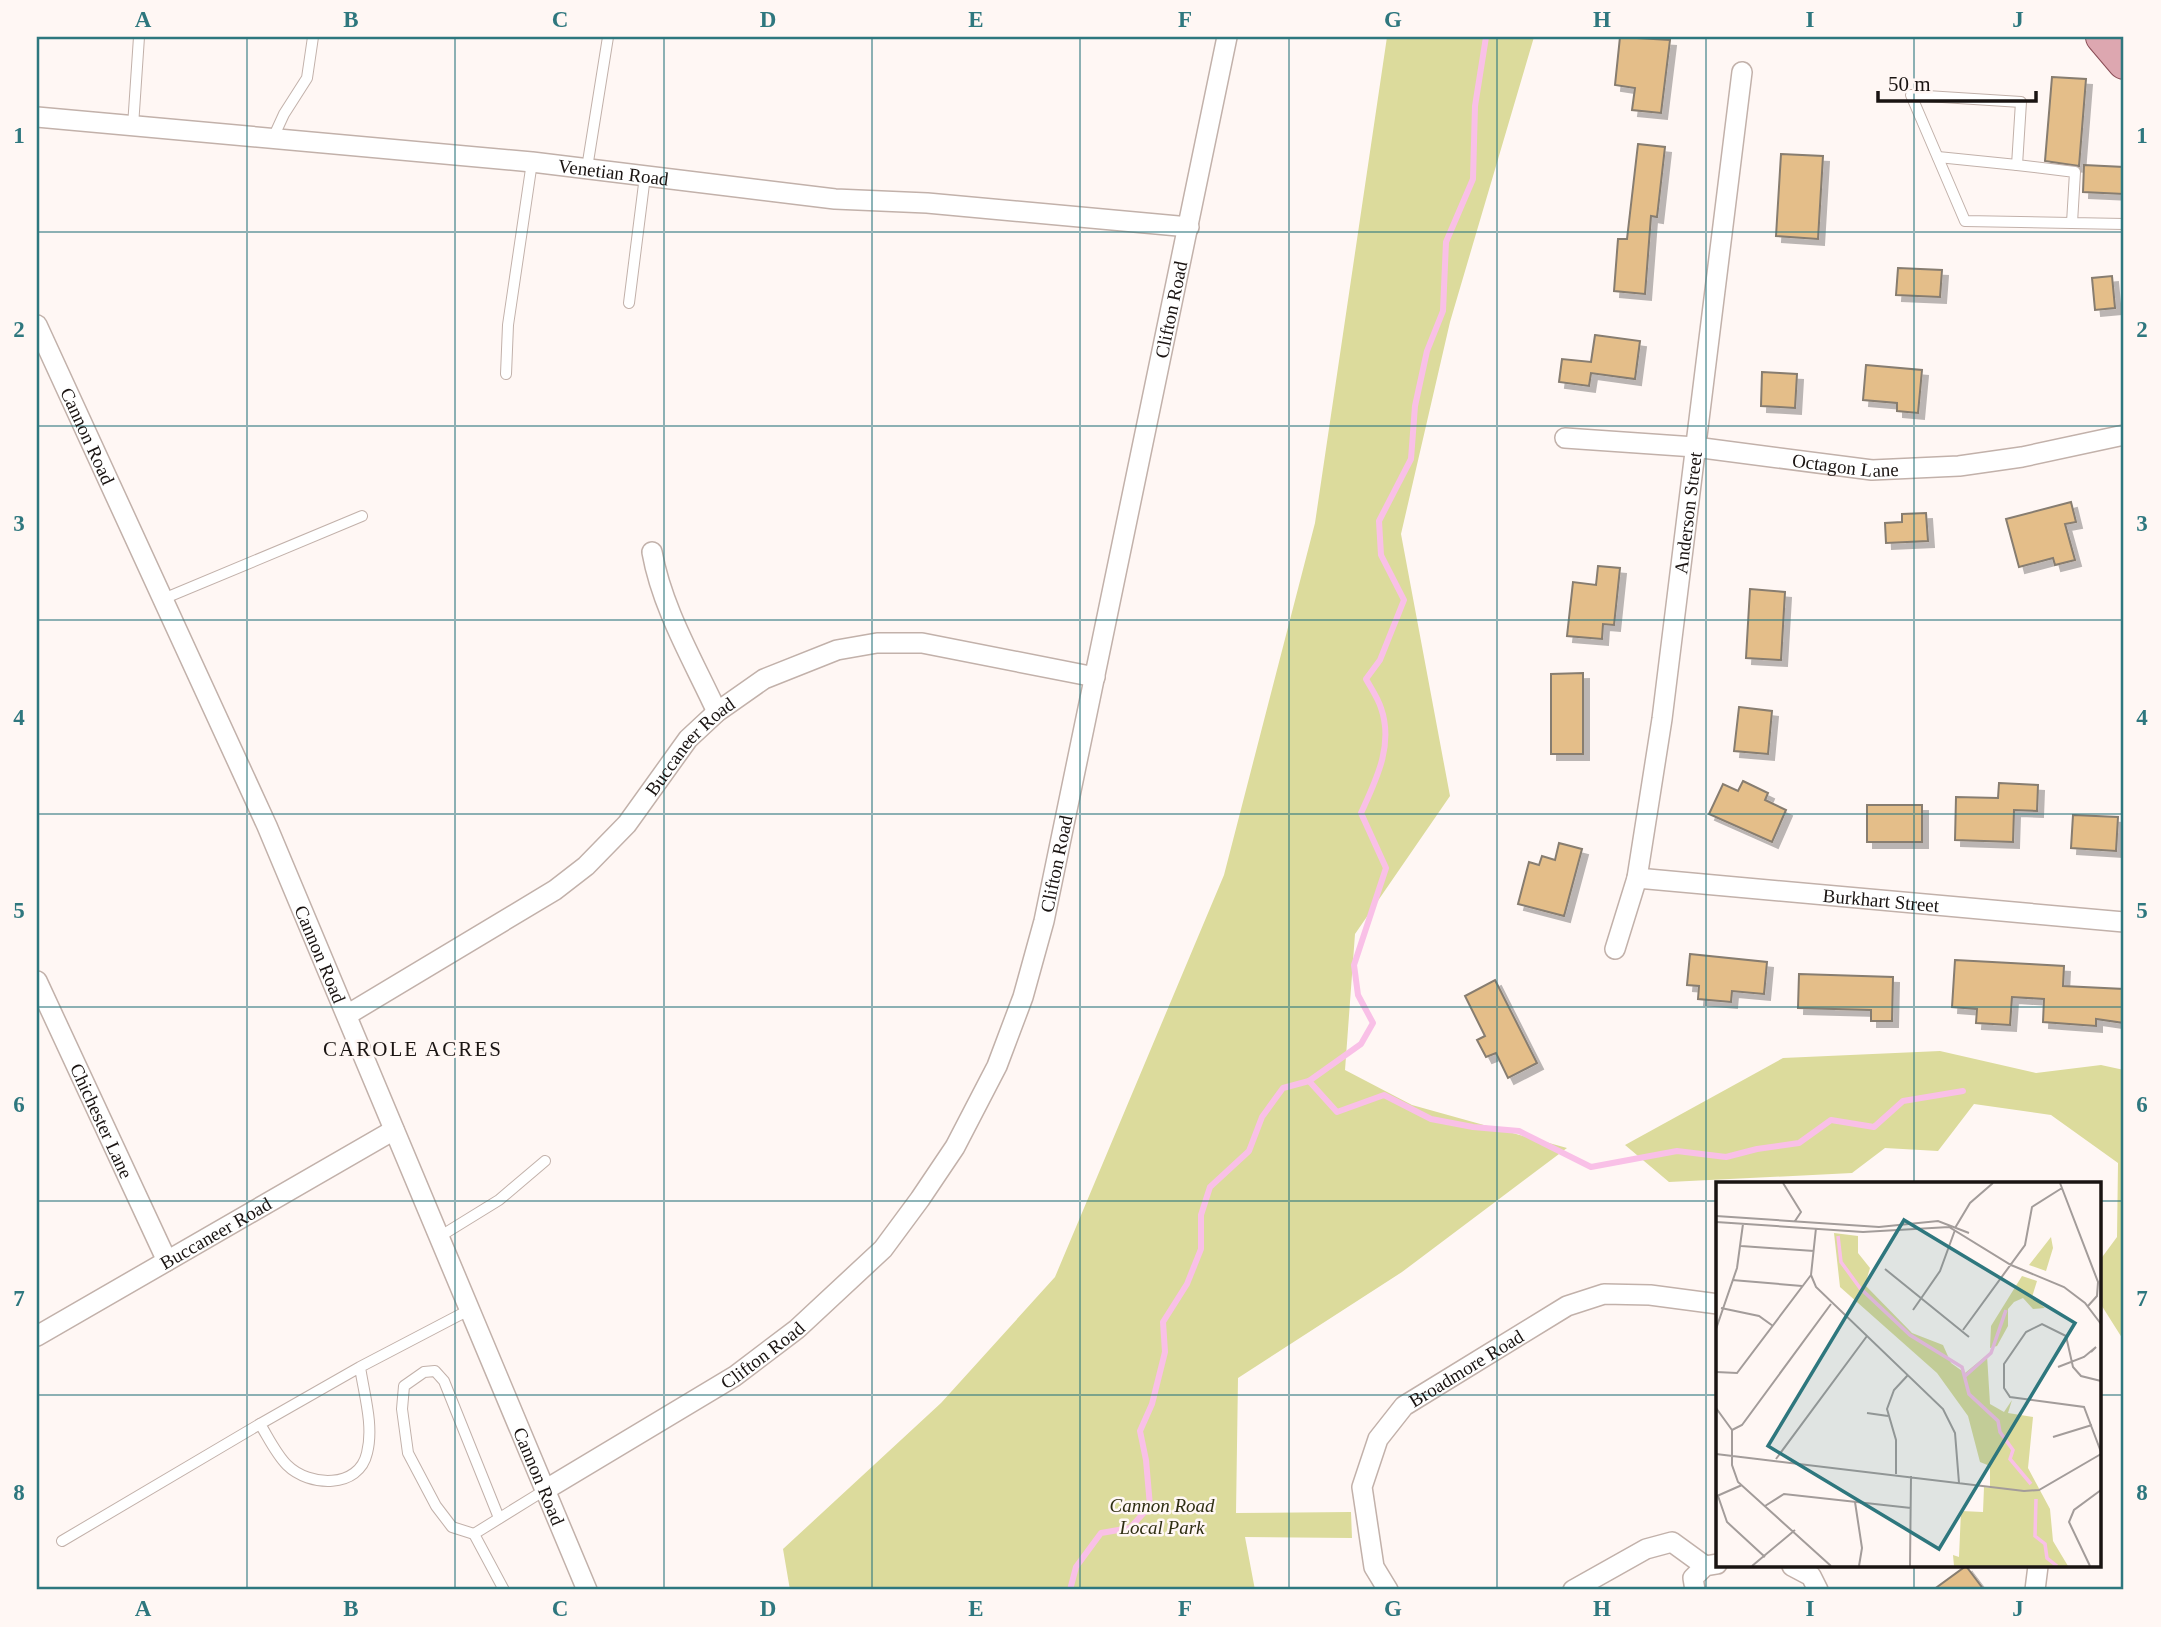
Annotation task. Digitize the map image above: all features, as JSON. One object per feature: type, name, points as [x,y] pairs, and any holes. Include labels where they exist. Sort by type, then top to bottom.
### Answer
[{"type":"main road","points":[[2102,37],[2124,63]]},
{"type":"street","name":"Clifton Road","points":[[545,1490],[735,1376],[797,1329],[883,1249],[955,1147],[997,1066],[1023,997],[1044,921],[1227,37]]},
{"type":"street","name":"Anderson Street","points":[[1615,949],[1637,878],[1662,719],[1742,72]]},
{"type":"street","name":"Venetian Road","points":[[37,117],[532,162],[835,200],[927,203],[1189,227]]},
{"type":"street","name":"Cannon Road","points":[[37,325],[266,823],[587,1590]]},
{"type":"street","name":"Octagon Lane","points":[[1565,438],[1695,447],[1872,470],[1959,466],[2022,457],[2124,435]]},
{"type":"street","points":[[652,552],[660,587],[717,712]]},
{"type":"street","name":"Buccaneer Road","points":[[346,1015],[555,890],[586,866],[628,824],[688,739],[717,712],[764,679],[837,650],[877,643],[922,643],[1095,677]]},
{"type":"street","name":"Burkhart Street","points":[[1637,878],[2124,922]]},
{"type":"street","name":"Chichester Lane","points":[[37,981],[167,1261]]},
{"type":"street","name":"Buccaneer Road","points":[[37,1336],[394,1130]]},
{"type":"street","name":"Broadmore Road","points":[[1388,1590],[1374,1567],[1362,1487],[1378,1439],[1404,1406],[1567,1306],[1604,1294],[1650,1295],[1716,1304]]},
{"type":"street","points":[[1573,1590],[1646,1549],[1672,1542],[1712,1565],[1693,1578],[1695,1590]]},
{"type":"street","points":[[1796,1568],[1811,1576],[1818,1590]]},
{"type":"street","points":[[2035,1590],[2038,1568]]},
{"type":"lane","points":[[133,125],[139,37]]},
{"type":"lane","points":[[273,138],[284,114],[307,78],[313,37]]},
{"type":"lane","points":[[587,168],[608,37]]},
{"type":"lane","points":[[2017,165],[2021,102],[1911,95],[1965,222],[2124,224]]},
{"type":"lane","points":[[1938,157],[2075,172],[2072,223]]},
{"type":"lane","points":[[506,374],[508,325],[532,162]]},
{"type":"lane","points":[[629,303],[645,176]]},
{"type":"lane","points":[[163,599],[362,516]]},
{"type":"lane","points":[[439,1237],[499,1200],[545,1161]]},
{"type":"lane","points":[[62,1541],[360,1367],[469,1310]]},
{"type":"lane","points":[[260,1424],[287,1465],[304,1477],[325,1481],[353,1477],[362,1467],[368,1453],[369,1426],[360,1367]]},
{"type":"lane","points":[[499,1518],[443,1381],[435,1371],[424,1372],[404,1386],[402,1409],[408,1453],[436,1506],[452,1527],[474,1534],[504,1590]]},
{"type":"lane","points":[[474,1534],[545,1490]]},
{"type":"green space","name":"Cannon Road Local Park","points":[[1387,37],[1534,37],[1450,322],[1401,534],[1450,796],[1355,934],[1345,1070],[1412,1105],[1567,1148],[1402,1272],[1238,1378],[1236,1513],[1351,1512],[1352,1538],[1245,1537],[1255,1590],[790,1590],[783,1549],[941,1403],[1055,1277],[1224,875],[1315,523]]},
{"type":"green space","points":[[1940,1051],[2036,1073],[2101,1065],[2124,1070],[2124,1341],[2102,1306],[2102,1257],[2117,1237],[2118,1163],[2051,1115],[1974,1104],[1938,1151],[1885,1148],[1852,1173],[1669,1182],[1625,1145],[1783,1058]]},
{"type":"building","points":[[1620,37],[1670,40],[1661,113],[1632,110],[1635,88],[1615,85]]},
{"type":"building","points":[[2052,77],[2086,79],[2079,166],[2045,161]]},
{"type":"building","points":[[1638,144],[1665,147],[1657,217],[1651,216],[1645,294],[1614,291],[1618,239],[1627,239]]},
{"type":"building","points":[[1781,154],[1823,156],[1818,239],[1776,236]]},
{"type":"building","points":[[2084,165],[2124,167],[2124,194],[2083,192]]},
{"type":"building","points":[[1898,268],[1942,270],[1940,297],[1896,295]]},
{"type":"building","points":[[2112,276],[2115,308],[2095,310],[2092,278]]},
{"type":"building","points":[[1595,335],[1640,341],[1635,379],[1591,373],[1589,386],[1559,382],[1562,359],[1591,362]]},
{"type":"building","points":[[1866,365],[1922,370],[1918,413],[1897,411],[1897,403],[1863,400]]},
{"type":"building","points":[[1762,372],[1797,374],[1795,408],[1761,406]]},
{"type":"building","points":[[2071,502],[2076,522],[2065,524],[2075,560],[2055,565],[2053,558],[2019,567],[2006,519]]},
{"type":"building","points":[[1926,513],[1928,541],[1886,543],[1885,523],[1902,522],[1902,514]]},
{"type":"building","points":[[1598,566],[1620,568],[1614,625],[1603,624],[1602,639],[1567,636],[1573,582],[1596,585]]},
{"type":"building","points":[[1750,589],[1785,592],[1781,660],[1746,658]]},
{"type":"building","points":[[1583,673],[1583,754],[1551,754],[1551,674]]},
{"type":"building","points":[[1739,707],[1772,711],[1768,754],[1734,751]]},
{"type":"building","points":[[1743,781],[1768,793],[1765,800],[1786,810],[1772,842],[1709,814],[1723,784],[1738,791]]},
{"type":"building","points":[[1999,783],[2038,785],[2037,811],[2014,810],[2013,842],[1955,840],[1956,797],[1998,798]]},
{"type":"building","points":[[1867,805],[1922,805],[1922,842],[1867,842]]},
{"type":"building","points":[[2073,815],[2118,817],[2116,851],[2071,848]]},
{"type":"building","points":[[1559,843],[1582,849],[1564,916],[1518,904],[1529,862],[1539,865],[1542,856],[1555,860]]},
{"type":"building","points":[[1690,954],[1767,962],[1764,994],[1732,991],[1731,1002],[1698,999],[1699,986],[1687,985]]},
{"type":"building","points":[[1955,960],[2064,966],[2063,986],[2124,989],[2124,1023],[2096,1019],[2096,1026],[2043,1022],[2044,999],[2012,997],[2010,1025],[1976,1023],[1977,1009],[1952,1007]]},
{"type":"building","points":[[1799,974],[1893,977],[1892,1021],[1871,1021],[1871,1010],[1798,1008]]},
{"type":"building","points":[[1495,980],[1537,1063],[1508,1078],[1496,1053],[1486,1057],[1477,1040],[1485,1036],[1465,996]]},
{"type":"building","points":[[1963,1568],[1968,1568],[1984,1590],[1933,1590]]},
{"type":"waterway","points":[[1070,1590],[1076,1567],[1101,1533],[1130,1528],[1150,1506],[1146,1460],[1140,1431],[1152,1404],[1165,1352],[1163,1322],[1187,1284],[1201,1249],[1201,1215],[1210,1187],[1249,1151],[1262,1117],[1283,1088],[1309,1081],[1361,1044],[1373,1023],[1358,995],[1354,965],[1386,868],[1361,813],[1382,762],[1385,735],[1381,708],[1366,679],[1380,660],[1404,600],[1381,555],[1379,521],[1411,459],[1415,406],[1427,351],[1443,311],[1446,242],[1473,179],[1475,106],[1486,37]]},
{"type":"waterway","points":[[1309,1081],[1337,1112],[1384,1095],[1431,1119],[1473,1127],[1519,1131],[1591,1167],[1677,1151],[1726,1157],[1799,1143],[1831,1120],[1874,1127],[1903,1101],[1963,1091]]},
{"type":"district","name":"CAROLE ACRES","points":[[413,1049]]}]
